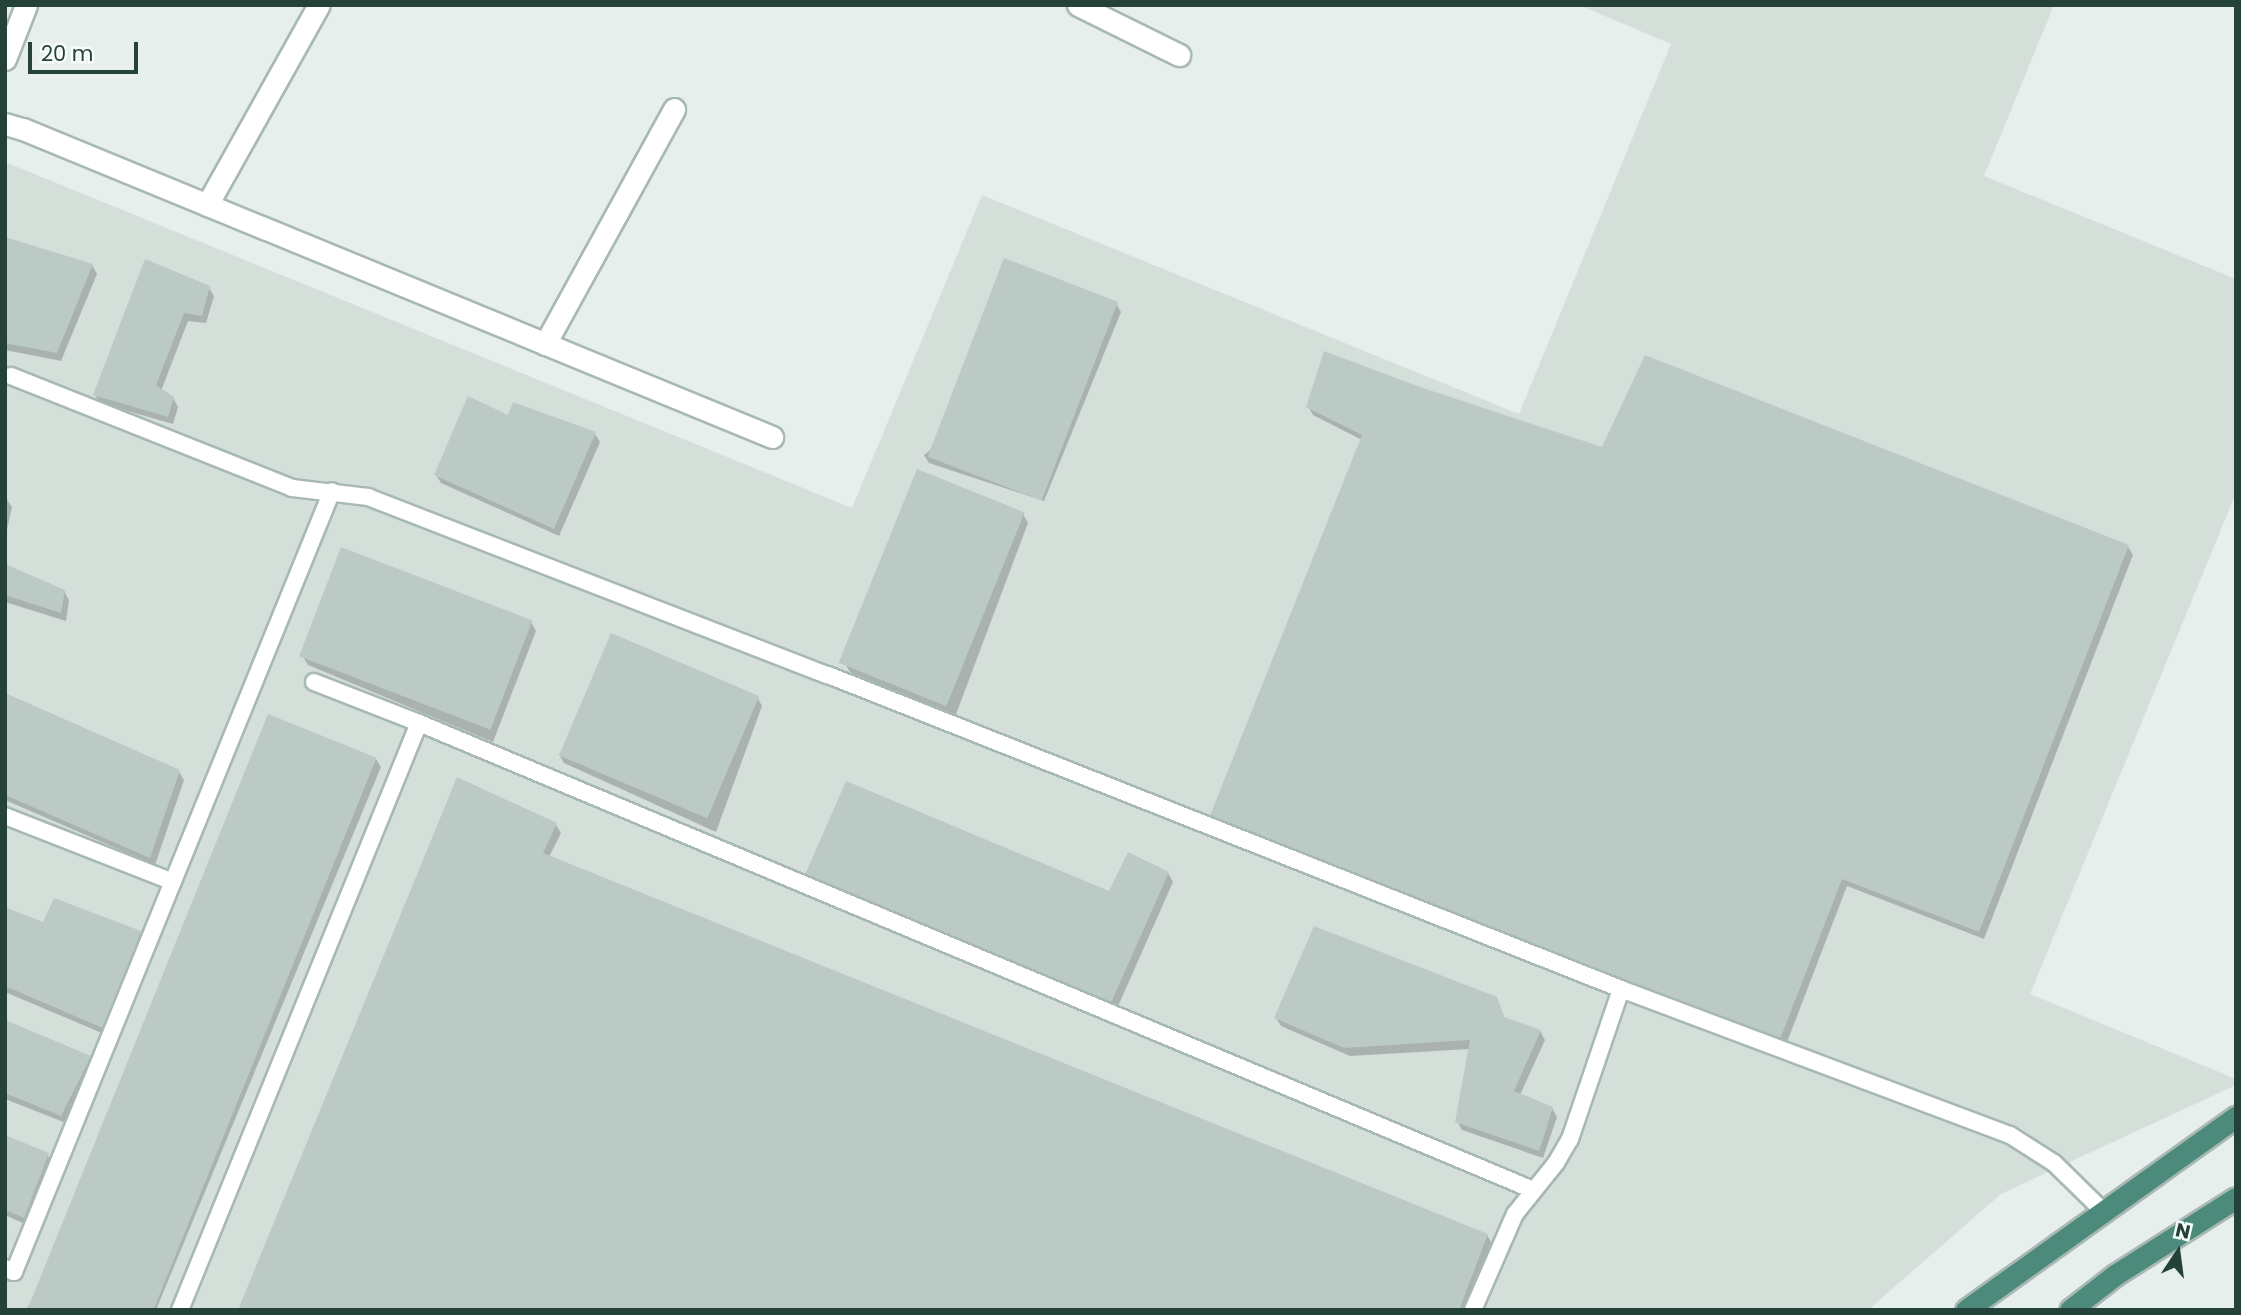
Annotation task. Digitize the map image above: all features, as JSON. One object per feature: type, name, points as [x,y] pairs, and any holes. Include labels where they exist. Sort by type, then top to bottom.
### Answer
[{"type":"highway","points":[[1966,1310],[2102,1210],[2236,1117]]},
{"type":"highway","points":[[2070,1310],[2115,1275],[2236,1198]]},
{"type":"street","points":[[5,60],[26,5]]},
{"type":"street","points":[[207,205],[319,5]]},
{"type":"street","points":[[1078,5],[1179,55]]},
{"type":"street","points":[[545,344],[674,109]]},
{"type":"street","points":[[5,124],[23,129],[772,437]]},
{"type":"lane","points":[[11,376],[292,488],[368,497],[815,670],[1620,989],[2010,1135],[2054,1163],[2102,1210]]},
{"type":"lane","points":[[5,1268],[14,1272],[332,491]]},
{"type":"lane","points":[[314,682],[419,723],[1534,1190]]},
{"type":"lane","points":[[180,1310],[419,723]]},
{"type":"lane","points":[[5,816],[173,882]]},
{"type":"lane","points":[[1473,1310],[1515,1214],[1556,1163],[1570,1139],[1620,989]]},
{"type":"shaded area","points":[[1579,5],[2054,5],[1984,176],[2236,279],[2236,493],[2030,994],[2236,1079],[2236,1085],[2001,1194],[1868,1310],[5,1310],[5,162],[852,508],[982,195],[1519,414],[1671,44]]},
{"type":"building","points":[[5,237],[93,264],[57,353],[5,343]]},
{"type":"building","points":[[1004,258],[1118,302],[1042,501],[928,457]]},
{"type":"building","points":[[145,259],[210,286],[202,316],[184,313],[156,385],[174,397],[168,417],[93,395]]},
{"type":"building","points":[[1324,351],[1423,388],[1602,447],[1645,355],[2129,545],[1979,932],[1842,879],[1779,1042],[1209,818],[1362,435],[1306,407]]},
{"type":"building","points":[[468,396],[508,415],[513,402],[596,432],[554,529],[434,475]]},
{"type":"building","points":[[917,469],[1025,512],[946,706],[839,663]]},
{"type":"building","points":[[341,547],[532,620],[490,730],[299,656]]},
{"type":"building","points":[[5,564],[65,590],[61,613],[5,595]]},
{"type":"building","points":[[611,633],[759,696],[707,818],[559,755]]},
{"type":"building","points":[[5,693],[180,770],[150,858],[5,795]]},
{"type":"building","points":[[268,714],[376,758],[153,1310],[27,1310]]},
{"type":"building","points":[[457,777],[557,823],[543,853],[1488,1234],[1459,1310],[238,1310]]},
{"type":"building","points":[[846,781],[1109,891],[1128,852],[1169,872],[1110,1005],[804,877]]},
{"type":"building","points":[[54,898],[141,931],[105,1029],[5,986],[5,907],[43,922]]},
{"type":"building","points":[[1314,926],[1497,997],[1504,1017],[1541,1030],[1514,1091],[1553,1107],[1539,1151],[1455,1122],[1470,1040],[1344,1048],[1274,1018]]},
{"type":"building","points":[[5,1020],[91,1056],[61,1116],[5,1093]]},
{"type":"building","points":[[5,1135],[49,1153],[24,1218],[5,1210]]}]
